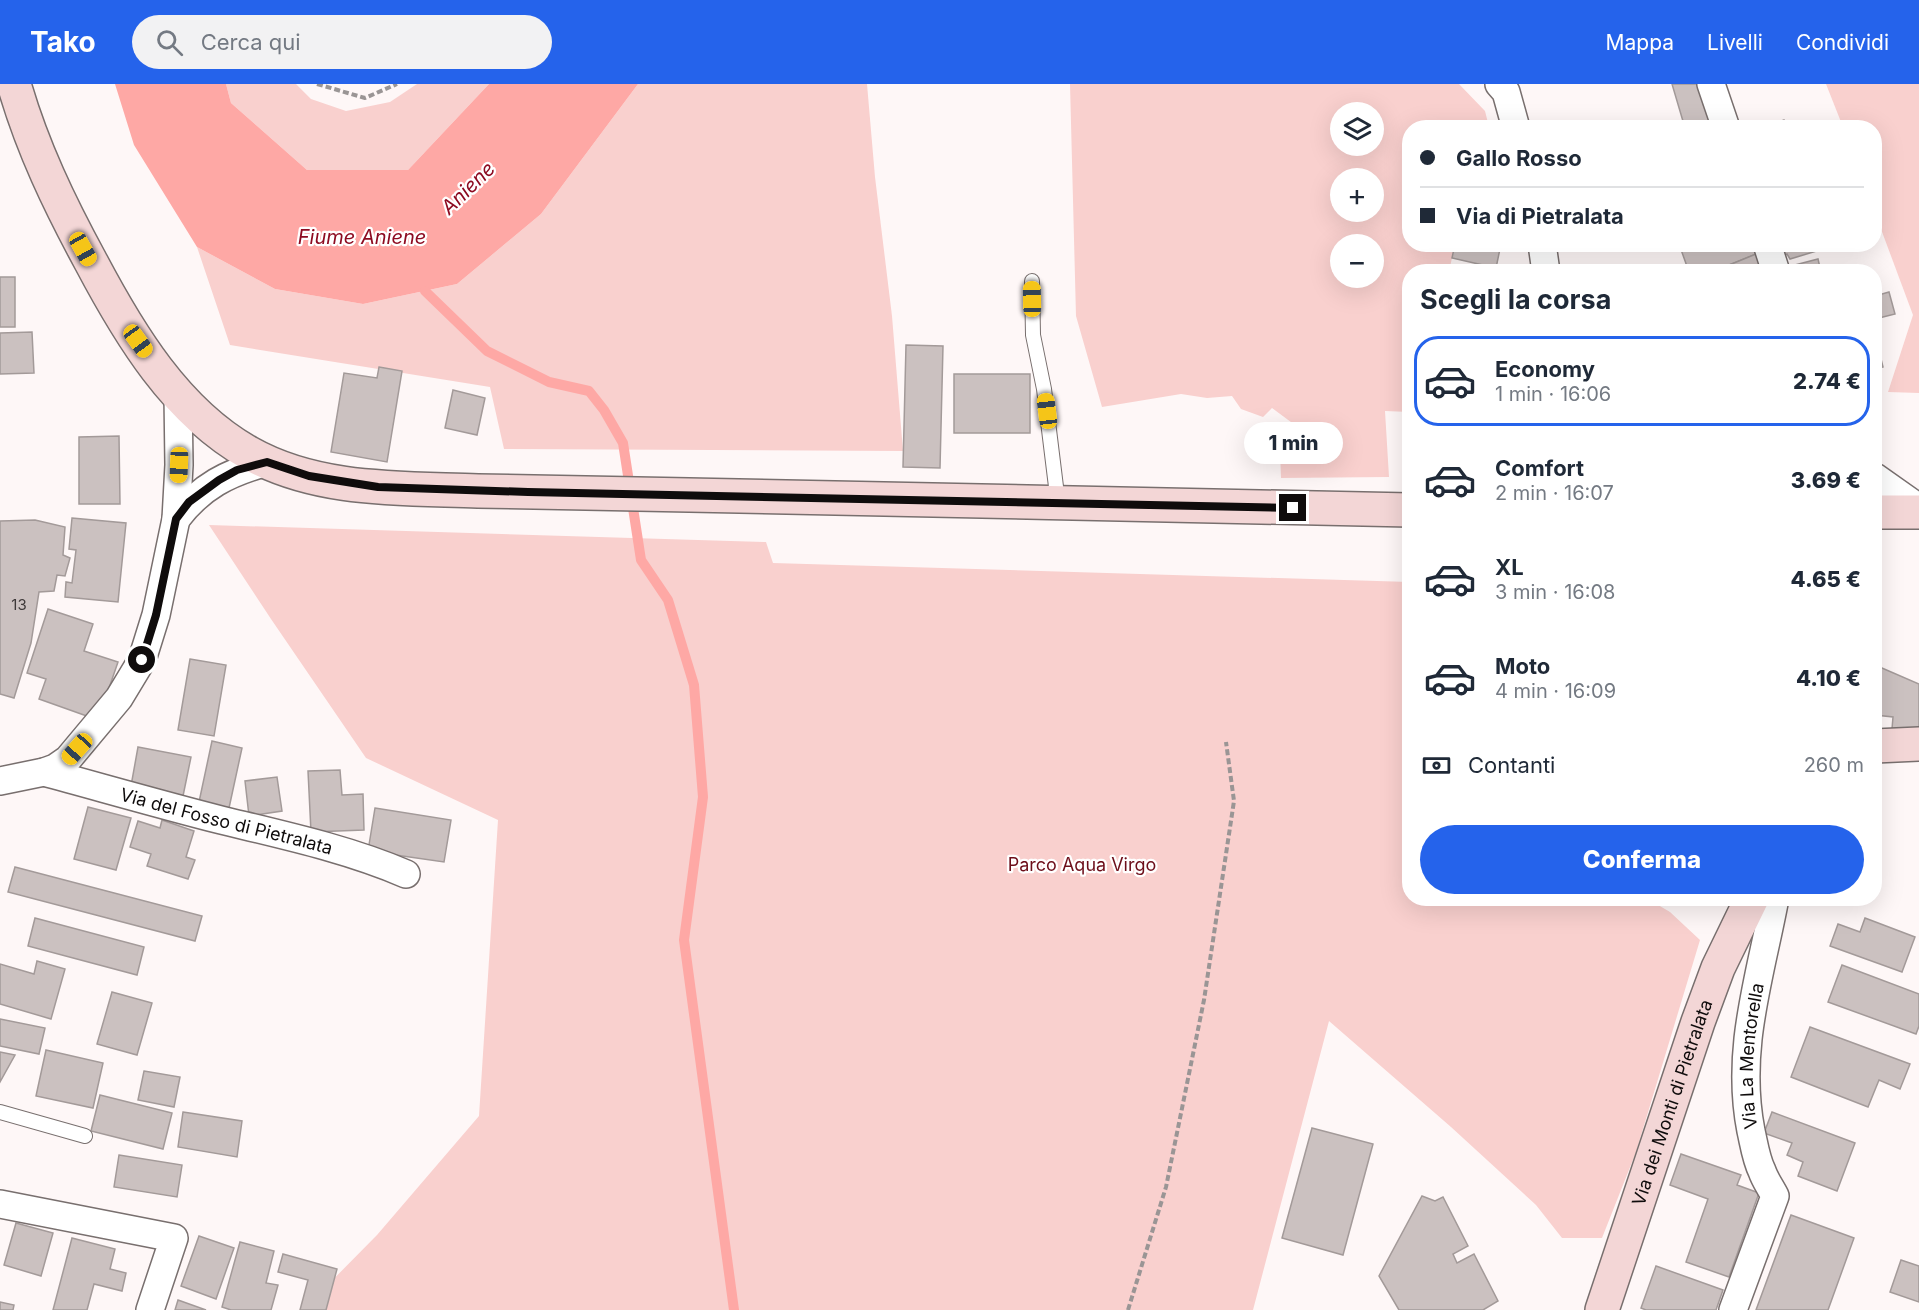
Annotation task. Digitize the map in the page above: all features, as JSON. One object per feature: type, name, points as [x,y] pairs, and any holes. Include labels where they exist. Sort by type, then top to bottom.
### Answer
[{"type":"street","points":[[14,84],[41,163],[105,291],[178,395],[221,434],[248,453],[309,476],[368,486],[528,492],[1402,510]]},
{"type":"street","points":[[1499,84],[1506,92],[1514,120]]},
{"type":"street","points":[[1710,84],[1723,120]]},
{"type":"street","points":[[0,781],[44,772],[68,759],[119,698],[135,673],[151,635],[176,519],[179,465],[178,395]]},
{"type":"street","points":[[176,519],[189,502],[219,480],[237,470],[267,462]]},
{"type":"street","points":[[1882,482],[1919,510]]},
{"type":"street","points":[[1882,513],[1919,510]]},
{"type":"street","points":[[1882,746],[1919,744]]},
{"type":"street","name":"Via del Fosso di Pietralata","points":[[44,772],[305,841],[406,874]]},
{"type":"street","name":"Via dei Monti di Pietralata","points":[[1602,1310],[1710,990],[1718,968],[1748,906]]},
{"type":"street","name":"Via La Mentorella","points":[[1733,1310],[1775,1196],[1761,1170],[1753,1143],[1747,1113],[1745,1082],[1746,1042],[1773,906]]},
{"type":"street","points":[[0,1204],[174,1238],[150,1310]]},
{"type":"lane","points":[[1032,281],[1033,335],[1044,389],[1058,503]]},
{"type":"lane","points":[[0,1112],[85,1136]]},
{"type":"path","points":[[317,84],[366,98],[397,84]]},
{"type":"path","points":[[1128,1310],[1166,1187],[1204,1000],[1233,801],[1226,742]]},
{"type":"green space","points":[[226,84],[296,84],[311,99],[346,111],[390,102],[417,84],[489,84],[408,170],[307,170],[231,103]]},
{"type":"green space","points":[[638,84],[867,84],[875,177],[892,316],[903,451],[504,449],[490,387],[230,345],[197,247],[275,289],[363,304],[457,284],[541,214]]},
{"type":"green space","points":[[1070,84],[1459,84],[1485,111],[1487,120],[1402,120],[1402,252],[1453,252],[1451,264],[1402,264],[1402,412],[1385,411],[1389,477],[1281,478],[1280,451],[1299,428],[1272,408],[1263,417],[1241,409],[1232,396],[1207,398],[1181,394],[1102,407],[1076,316]]},
{"type":"green space","points":[[1826,84],[1919,84],[1919,393],[1888,392],[1913,315],[1882,232],[1882,120],[1840,120]]},
{"type":"green space","name":"Parco Aqua Virgo","points":[[209,525],[766,542],[773,563],[1402,582],[1402,906],[1660,906],[1670,912],[1700,940],[1636,1152],[1602,1238],[1562,1238],[1536,1205],[1451,1127],[1329,1021],[1253,1310],[303,1310],[377,1235],[479,1116],[498,820],[366,758]]},
{"type":"water","name":"Fiume Aniene","points":[[115,84],[226,84],[231,103],[307,170],[408,170],[489,84],[638,84],[541,214],[457,284],[363,304],[275,289],[197,247],[134,145]]},
{"type":"building","points":[[1672,84],[1701,84],[1712,120],[1683,120]]},
{"type":"building","points":[[1453,252],[1499,252],[1497,264],[1478,264],[1452,258]]},
{"type":"building","points":[[1682,252],[1761,252],[1732,264],[1686,264]]},
{"type":"building","points":[[1761,252],[1764,264],[1732,264]]},
{"type":"building","points":[[1782,252],[1813,252],[1790,259],[1787,254],[1783,256]]},
{"type":"building","points":[[1818,259],[1819,264],[1799,264]]},
{"type":"building","points":[[0,277],[15,277],[15,327],[0,327]]},
{"type":"building","points":[[1889,292],[1895,314],[1882,317],[1882,294]]},
{"type":"building","points":[[32,332],[34,373],[0,374],[0,333]]},
{"type":"building","points":[[906,345],[943,346],[940,468],[903,467]]},
{"type":"building","points":[[379,367],[402,371],[387,462],[331,452],[344,373],[377,378]]},
{"type":"building","points":[[954,374],[1030,374],[1030,433],[954,433]]},
{"type":"building","points":[[453,390],[485,398],[477,435],[445,428]]},
{"type":"building","points":[[119,436],[120,504],[79,504],[79,437]]},
{"type":"building","points":[[72,518],[126,523],[118,602],[65,597],[66,582],[72,583],[76,550],[69,549]]},
{"type":"building","points":[[35,520],[65,527],[63,555],[70,558],[65,576],[57,575],[54,591],[39,592],[31,643],[14,698],[0,694],[0,521]]},
{"type":"building","points":[[48,609],[93,624],[84,651],[118,662],[98,720],[39,699],[46,679],[27,673]]},
{"type":"building","points":[[190,659],[226,665],[214,736],[178,730]]},
{"type":"building","points":[[1882,668],[1919,684],[1919,732],[1892,729],[1893,717],[1882,716]]},
{"type":"building","points":[[212,741],[242,748],[229,808],[199,802]]},
{"type":"building","points":[[138,747],[191,757],[183,796],[131,786]]},
{"type":"building","points":[[340,770],[342,795],[363,794],[364,830],[311,832],[308,771]]},
{"type":"building","points":[[277,777],[282,811],[249,816],[245,781]]},
{"type":"building","points":[[88,807],[131,818],[116,870],[74,859]]},
{"type":"building","points":[[375,808],[451,820],[444,862],[368,851]]},
{"type":"building","points":[[162,820],[194,831],[186,857],[195,860],[188,879],[147,866],[151,854],[130,847],[138,821],[160,828]]},
{"type":"building","points":[[15,867],[202,916],[195,941],[8,892]]},
{"type":"building","points":[[35,918],[144,947],[137,975],[28,946]]},
{"type":"building","points":[[1865,918],[1915,937],[1902,972],[1830,946],[1838,924],[1860,932]]},
{"type":"building","points":[[37,961],[65,969],[51,1019],[0,1004],[0,964],[34,974]]},
{"type":"building","points":[[1842,965],[1919,994],[1919,1026],[1916,1034],[1828,1002]]},
{"type":"building","points":[[112,992],[152,1003],[137,1055],[97,1044]]},
{"type":"building","points":[[0,1019],[45,1028],[39,1054],[0,1046]]},
{"type":"building","points":[[1810,1027],[1910,1064],[1900,1089],[1879,1080],[1868,1107],[1791,1077]]},
{"type":"building","points":[[46,1050],[103,1063],[93,1108],[36,1096]]},
{"type":"building","points":[[0,1052],[15,1055],[0,1082]]},
{"type":"building","points":[[144,1071],[180,1077],[174,1107],[138,1100]]},
{"type":"building","points":[[100,1095],[172,1113],[163,1149],[91,1131]]},
{"type":"building","points":[[183,1112],[242,1121],[237,1157],[178,1147]]},
{"type":"building","points":[[1772,1112],[1855,1143],[1837,1191],[1798,1176],[1803,1162],[1787,1155],[1792,1143],[1764,1133]]},
{"type":"building","points":[[1312,1128],[1373,1144],[1343,1255],[1282,1238]]},
{"type":"building","points":[[1681,1154],[1741,1175],[1737,1185],[1759,1193],[1729,1277],[1686,1262],[1708,1199],[1670,1185]]},
{"type":"building","points":[[119,1155],[182,1165],[177,1197],[114,1187]]},
{"type":"building","points":[[1422,1196],[1435,1201],[1443,1197],[1468,1246],[1453,1254],[1457,1263],[1474,1254],[1498,1301],[1483,1310],[1399,1310],[1379,1276]]},
{"type":"building","points":[[1791,1215],[1854,1238],[1828,1310],[1756,1310]]},
{"type":"building","points":[[16,1223],[53,1233],[41,1276],[4,1265]]},
{"type":"building","points":[[199,1236],[234,1248],[216,1299],[181,1286]]},
{"type":"building","points":[[72,1238],[115,1249],[110,1269],[126,1273],[122,1291],[94,1284],[87,1310],[53,1310]]},
{"type":"building","points":[[240,1242],[274,1251],[266,1283],[278,1285],[271,1310],[231,1310],[222,1307]]},
{"type":"building","points":[[283,1254],[337,1269],[326,1310],[300,1310],[308,1280],[278,1272]]},
{"type":"building","points":[[1901,1260],[1919,1266],[1919,1302],[1890,1292]]},
{"type":"building","points":[[1656,1266],[1723,1290],[1716,1310],[1646,1310],[1641,1308]]},
{"type":"building","points":[[178,1300],[206,1310],[175,1310]]},
{"type":"building","points":[[0,1302],[14,1305],[13,1310],[0,1310]]},
{"type":"waterway","points":[[425,291],[487,351],[549,382],[589,391],[604,410],[623,443],[641,560],[668,600],[694,685],[703,797],[684,940],[734,1310]]},
{"type":"route","points":[[142,660],[156,615],[176,519],[189,502],[219,480],[237,470],[267,462],[328,481],[378,487],[1293,508]]},
{"type":"water label","name":"Aniene","points":[[468,188]]}]
